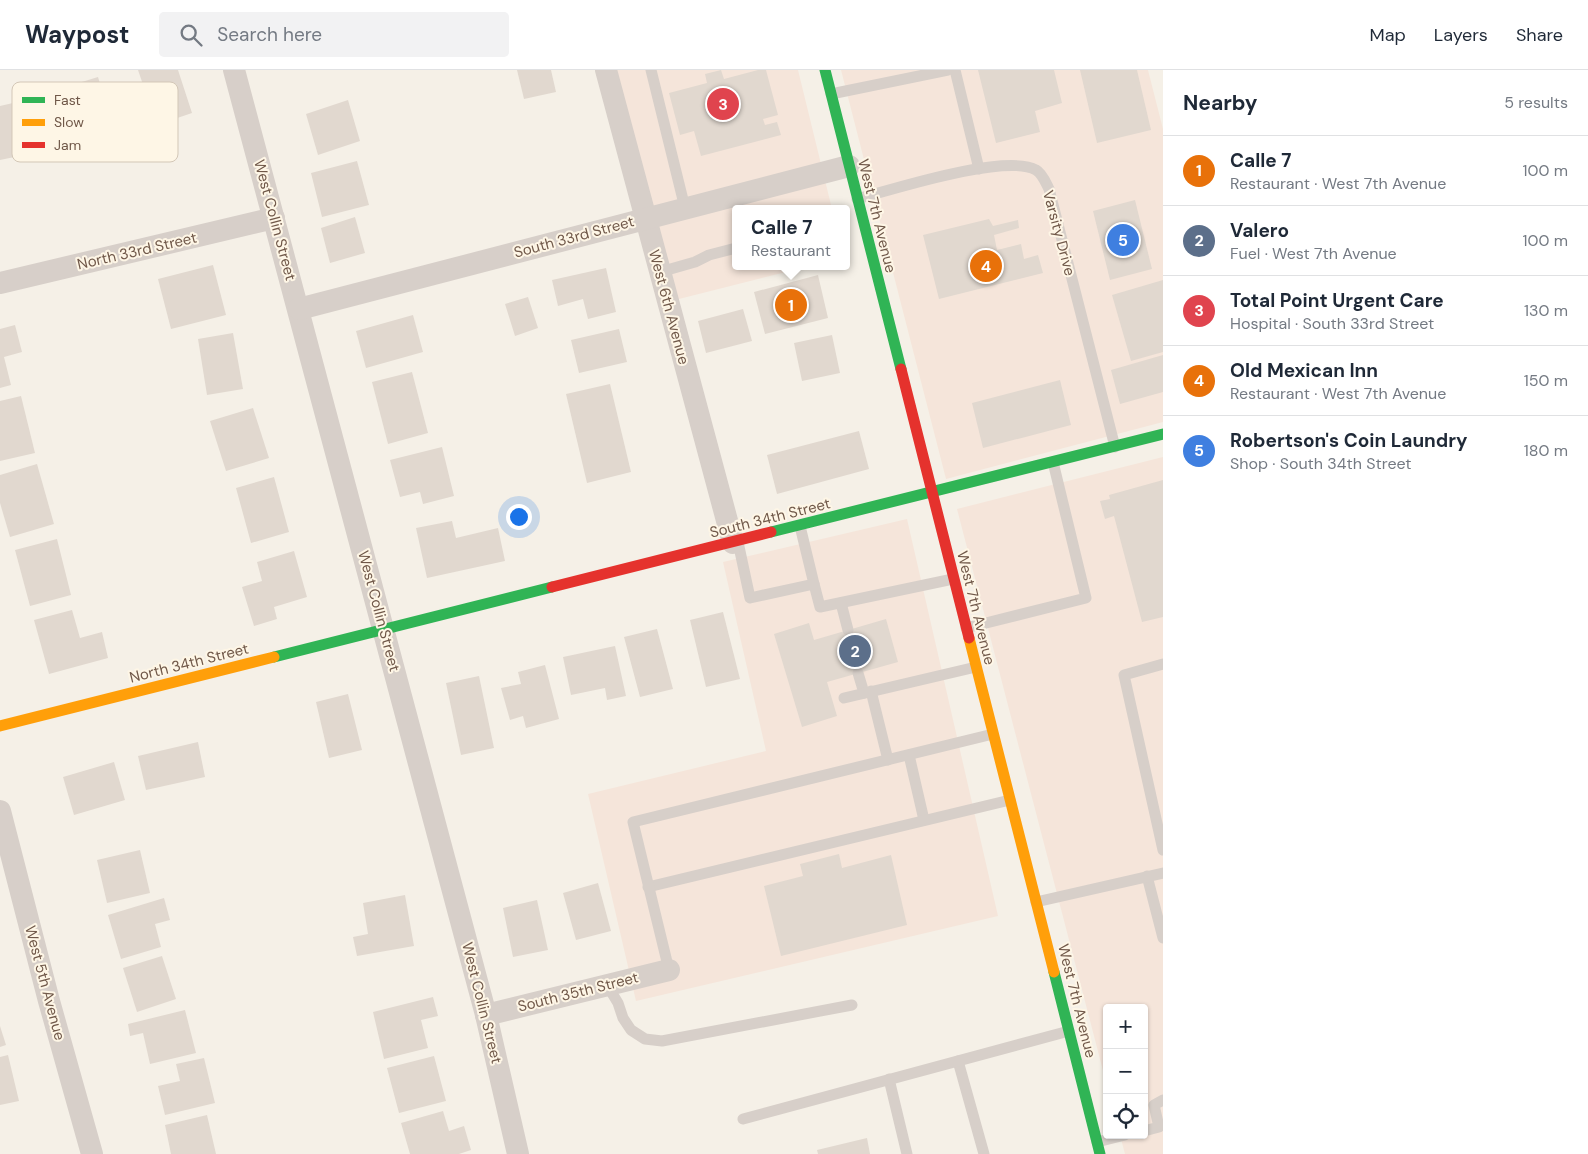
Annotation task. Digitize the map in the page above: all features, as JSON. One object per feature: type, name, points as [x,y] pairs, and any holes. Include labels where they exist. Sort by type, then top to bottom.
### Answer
[{"type":"street","name":"West Collin Street","points":[[234,70],[486,1015],[518,1154]]},
{"type":"street","name":"West 6th Avenue","points":[[606,70],[735,542]]},
{"type":"street","name":"West 7th Avenue","points":[[825,70],[848,166],[858,199],[859,220],[966,628],[1100,1154]]},
{"type":"street","name":"South 33rd Street","points":[[299,309],[848,166]]},
{"type":"street","name":"North 33rd Street","points":[[0,283],[274,218]]},
{"type":"street","name":"South 34th Street","points":[[384,630],[1163,434]]},
{"type":"street","name":"North 34th Street","points":[[0,726],[384,630]]},
{"type":"street","name":"West 5th Avenue","points":[[0,810],[49,1001],[92,1154]]},
{"type":"street","name":"South 35th Street","points":[[486,1015],[669,970]]},
{"type":"lane","points":[[651,70],[685,208]]},
{"type":"lane","points":[[831,94],[948,70]]},
{"type":"lane","points":[[955,70],[979,170]]},
{"type":"lane","name":"Varsity Drive","points":[[858,199],[939,177],[999,166],[1024,166],[1038,171],[1049,189],[1115,447]]},
{"type":"lane","points":[[660,272],[732,249]]},
{"type":"lane","points":[[966,628],[1086,598],[1053,462]]},
{"type":"lane","points":[[800,526],[820,607],[953,579]]},
{"type":"lane","points":[[735,542],[750,598],[814,584]]},
{"type":"lane","points":[[841,603],[848,630]]},
{"type":"lane","points":[[1163,664],[1124,675],[1163,850]]},
{"type":"lane","points":[[844,698],[976,667]]},
{"type":"lane","points":[[858,673],[867,692],[888,760]]},
{"type":"lane","points":[[669,970],[633,822],[993,734]]},
{"type":"lane","points":[[909,755],[924,820]]},
{"type":"lane","points":[[648,887],[1010,800]]},
{"type":"lane","points":[[1036,902],[1163,873]]},
{"type":"lane","points":[[1147,876],[1163,938]]},
{"type":"lane","points":[[607,985],[631,1030],[645,1039],[662,1041],[852,1004]]},
{"type":"lane","points":[[743,1119],[1069,1031]]},
{"type":"lane","points":[[958,1061],[984,1154]]},
{"type":"lane","points":[[890,1079],[907,1154]]},
{"type":"lane","points":[[1148,1130],[1159,1127],[1154,1105],[1163,1100]]},
{"type":"lane","points":[[1097,1142],[1109,1139]]},
{"type":"shaded area","points":[[613,70],[798,70],[831,205],[732,205],[732,270],[794,270],[675,300]]},
{"type":"shaded area","points":[[841,70],[1148,70],[1163,129],[1163,422],[946,479]]},
{"type":"shaded area","points":[[1163,457],[1163,1154],[1125,1154],[1121,1139],[1148,1139],[1148,1004],[1103,1004],[1103,1071],[957,509]]},
{"type":"shaded area","points":[[907,519],[998,916],[636,1001],[588,794],[766,751],[723,562]]},
{"type":"building","points":[[138,70],[178,70],[192,113],[178,118],[178,82],[142,82]]},
{"type":"building","points":[[517,70],[551,70],[556,92],[524,99]]},
{"type":"building","points":[[721,70],[724,79],[758,70],[766,70],[778,115],[763,119],[765,125],[777,122],[781,135],[701,156],[694,131],[680,135],[669,93],[707,83],[705,74]]},
{"type":"building","points":[[978,70],[1054,70],[1062,103],[1035,111],[1040,132],[996,143]]},
{"type":"building","points":[[1080,70],[1137,70],[1151,130],[1097,143]]},
{"type":"building","points":[[98,77],[99,82],[82,82]]},
{"type":"building","points":[[348,100],[360,141],[318,155],[306,114]]},
{"type":"building","points":[[12,103],[12,158],[0,160],[0,106]]},
{"type":"building","points":[[357,161],[369,205],[322,217],[311,173]]},
{"type":"building","points":[[1135,200],[1152,269],[1110,280],[1093,211]]},
{"type":"building","points":[[355,217],[365,253],[330,263],[321,228]]},
{"type":"building","points":[[989,219],[993,226],[1018,220],[1019,228],[994,235],[997,250],[1021,244],[1024,259],[1038,255],[1043,273],[939,299],[923,235]]},
{"type":"building","points":[[213,265],[226,315],[171,329],[158,279]]},
{"type":"building","points":[[606,268],[616,312],[588,319],[583,299],[558,306],[552,280]]},
{"type":"building","points":[[818,275],[828,318],[765,334],[754,292]]},
{"type":"building","points":[[1163,280],[1163,352],[1131,361],[1112,295]]},
{"type":"building","points":[[528,297],[538,328],[515,336],[505,304]]},
{"type":"building","points":[[743,309],[752,341],[706,353],[698,321]]},
{"type":"building","points":[[413,315],[423,352],[366,368],[356,331]]},
{"type":"building","points":[[15,325],[22,352],[4,357],[11,385],[0,388],[0,329]]},
{"type":"building","points":[[619,329],[627,362],[579,373],[571,340]]},
{"type":"building","points":[[233,333],[243,389],[207,395],[198,339]]},
{"type":"building","points":[[832,335],[840,373],[802,381],[794,343]]},
{"type":"building","points":[[1163,355],[1163,392],[1120,404],[1111,370]]},
{"type":"building","points":[[412,372],[428,433],[388,444],[372,382]]},
{"type":"building","points":[[1060,380],[1071,425],[983,448],[972,403]]},
{"type":"building","points":[[610,384],[631,472],[587,483],[566,394]]},
{"type":"building","points":[[21,396],[35,453],[0,461],[0,401]]},
{"type":"building","points":[[253,408],[269,458],[226,471],[210,421]]},
{"type":"building","points":[[859,431],[869,469],[777,494],[767,455]]},
{"type":"building","points":[[442,447],[454,496],[423,504],[420,492],[400,497],[390,460]]},
{"type":"building","points":[[37,464],[54,524],[10,537],[0,503],[0,475]]},
{"type":"building","points":[[274,477],[289,532],[251,543],[236,488]]},
{"type":"building","points":[[1163,480],[1163,617],[1142,622],[1114,516],[1105,519],[1100,501],[1110,499],[1109,495]]},
{"type":"building","points":[[452,521],[456,538],[498,528],[505,561],[427,578],[416,528]]},
{"type":"building","points":[[57,539],[71,595],[30,606],[15,550]]},
{"type":"building","points":[[294,551],[307,597],[274,607],[277,619],[254,626],[242,587],[262,581],[257,562]]},
{"type":"building","points":[[72,610],[80,638],[102,632],[108,658],[49,674],[34,620]]},
{"type":"building","points":[[723,612],[740,679],[706,687],[690,620]]},
{"type":"building","points":[[886,619],[898,662],[827,682],[837,716],[802,727],[774,634],[809,623],[814,640]]},
{"type":"building","points":[[657,629],[673,689],[640,697],[624,637]]},
{"type":"building","points":[[615,646],[626,696],[607,700],[605,688],[571,695],[563,657]]},
{"type":"building","points":[[545,665],[559,719],[526,728],[523,716],[510,720],[501,688],[521,684],[518,672]]},
{"type":"building","points":[[479,676],[494,748],[461,755],[446,683]]},
{"type":"building","points":[[348,694],[362,750],[329,758],[316,702]]},
{"type":"building","points":[[198,742],[205,777],[146,790],[138,756]]},
{"type":"building","points":[[114,762],[125,800],[74,815],[63,777]]},
{"type":"building","points":[[140,850],[150,893],[107,903],[97,860]]},
{"type":"building","points":[[839,854],[842,868],[891,855],[907,925],[781,956],[764,886],[803,876],[800,864]]},
{"type":"building","points":[[598,883],[611,931],[576,940],[563,893]]},
{"type":"building","points":[[405,895],[414,946],[357,956],[353,937],[368,934],[363,903]]},
{"type":"building","points":[[164,898],[170,920],[155,924],[161,947],[121,959],[108,915]]},
{"type":"building","points":[[537,900],[548,950],[513,957],[503,908]]},
{"type":"building","points":[[162,956],[176,999],[137,1012],[123,968]]},
{"type":"building","points":[[433,997],[438,1016],[421,1020],[428,1048],[384,1059],[373,1012]]},
{"type":"building","points":[[185,1010],[196,1053],[150,1064],[143,1033],[130,1036],[128,1024]]},
{"type":"building","points":[[0,1026],[6,1045],[0,1047]]},
{"type":"building","points":[[8,1055],[19,1101],[0,1105],[0,1057]]},
{"type":"building","points":[[434,1056],[446,1101],[399,1113],[387,1068]]},
{"type":"building","points":[[204,1058],[215,1103],[165,1115],[158,1086],[180,1081],[176,1064]]},
{"type":"building","points":[[443,1111],[449,1131],[464,1126],[471,1150],[459,1154],[410,1154],[401,1123]]},
{"type":"building","points":[[207,1115],[216,1154],[171,1154],[165,1125]]},
{"type":"building","points":[[867,1138],[870,1154],[818,1154],[817,1150]]},
{"type":"traffic: fast","points":[[825,70],[901,369]]},
{"type":"traffic: fast","points":[[771,532],[1163,434]]},
{"type":"traffic: fast","points":[[274,657],[552,587]]},
{"type":"traffic: fast","points":[[1054,972],[1100,1154]]},
{"type":"traffic: slow","points":[[969,638],[1054,972]]},
{"type":"traffic: slow","points":[[0,726],[274,657]]},
{"type":"traffic: jam","points":[[901,369],[969,638]]},
{"type":"traffic: jam","points":[[552,587],[771,532]]},
{"type":"place","name":"Total Point Urgent Care","points":[[723,104]]},
{"type":"place","name":"Robertson's Coin Laundry","points":[[1123,240]]},
{"type":"place","name":"Old Mexican Inn","points":[[986,266]]},
{"type":"place","name":"Calle 7","points":[[791,305]]},
{"type":"place","name":"Valero","points":[[855,651]]}]
